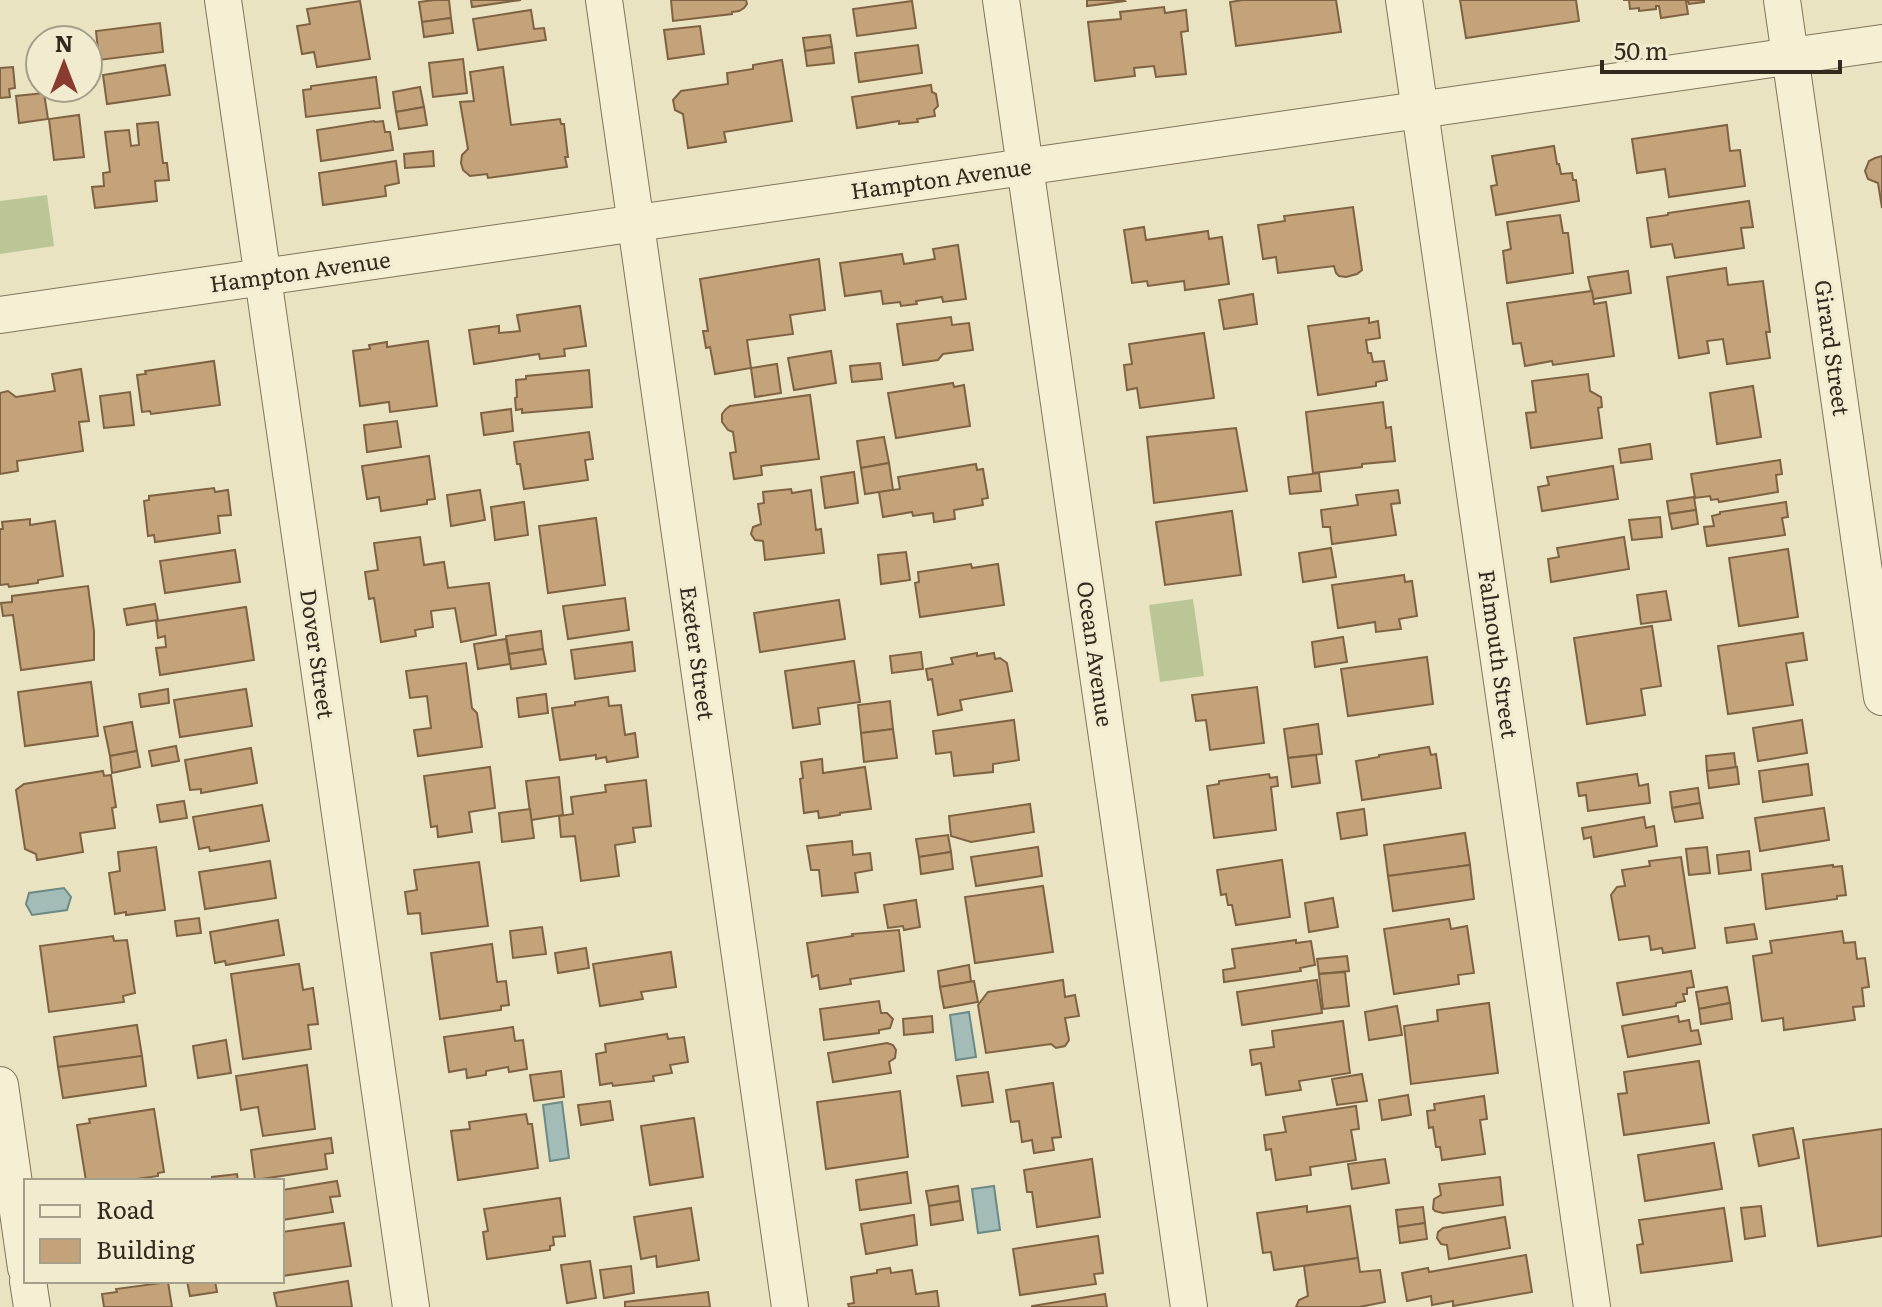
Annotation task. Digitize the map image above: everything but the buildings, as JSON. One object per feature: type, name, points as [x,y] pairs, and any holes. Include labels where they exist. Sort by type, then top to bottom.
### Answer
[{"type":"street","name":"Dover Street","points":[[223,0],[411,1307]]},
{"type":"street","name":"Exeter Street","points":[[604,0],[790,1307]]},
{"type":"street","name":"Ocean Avenue","points":[[1001,0],[1189,1307]]},
{"type":"street","name":"Falmouth Street","points":[[1404,0],[1592,1307]]},
{"type":"street","name":"Girard Street","points":[[1782,0],[1882,697]]},
{"type":"street","name":"Hampton Avenue","points":[[0,315],[1882,43]]},
{"type":"street","points":[[0,1085],[24,1254]]},
{"type":"street","points":[[28,1283],[32,1307]]},
{"type":"green space","points":[[47,195],[54,246],[0,254],[0,201]]},
{"type":"green space","points":[[1193,599],[1204,676],[1160,682],[1149,605]]},
{"type":"water","points":[[64,888],[71,897],[67,910],[32,915],[26,904],[29,893]]},
{"type":"water","points":[[969,1012],[976,1057],[956,1060],[950,1015]]},
{"type":"water","points":[[562,1102],[569,1158],[550,1161],[543,1105]]},
{"type":"water","points":[[994,1186],[1000,1230],[978,1233],[972,1189]]}]
